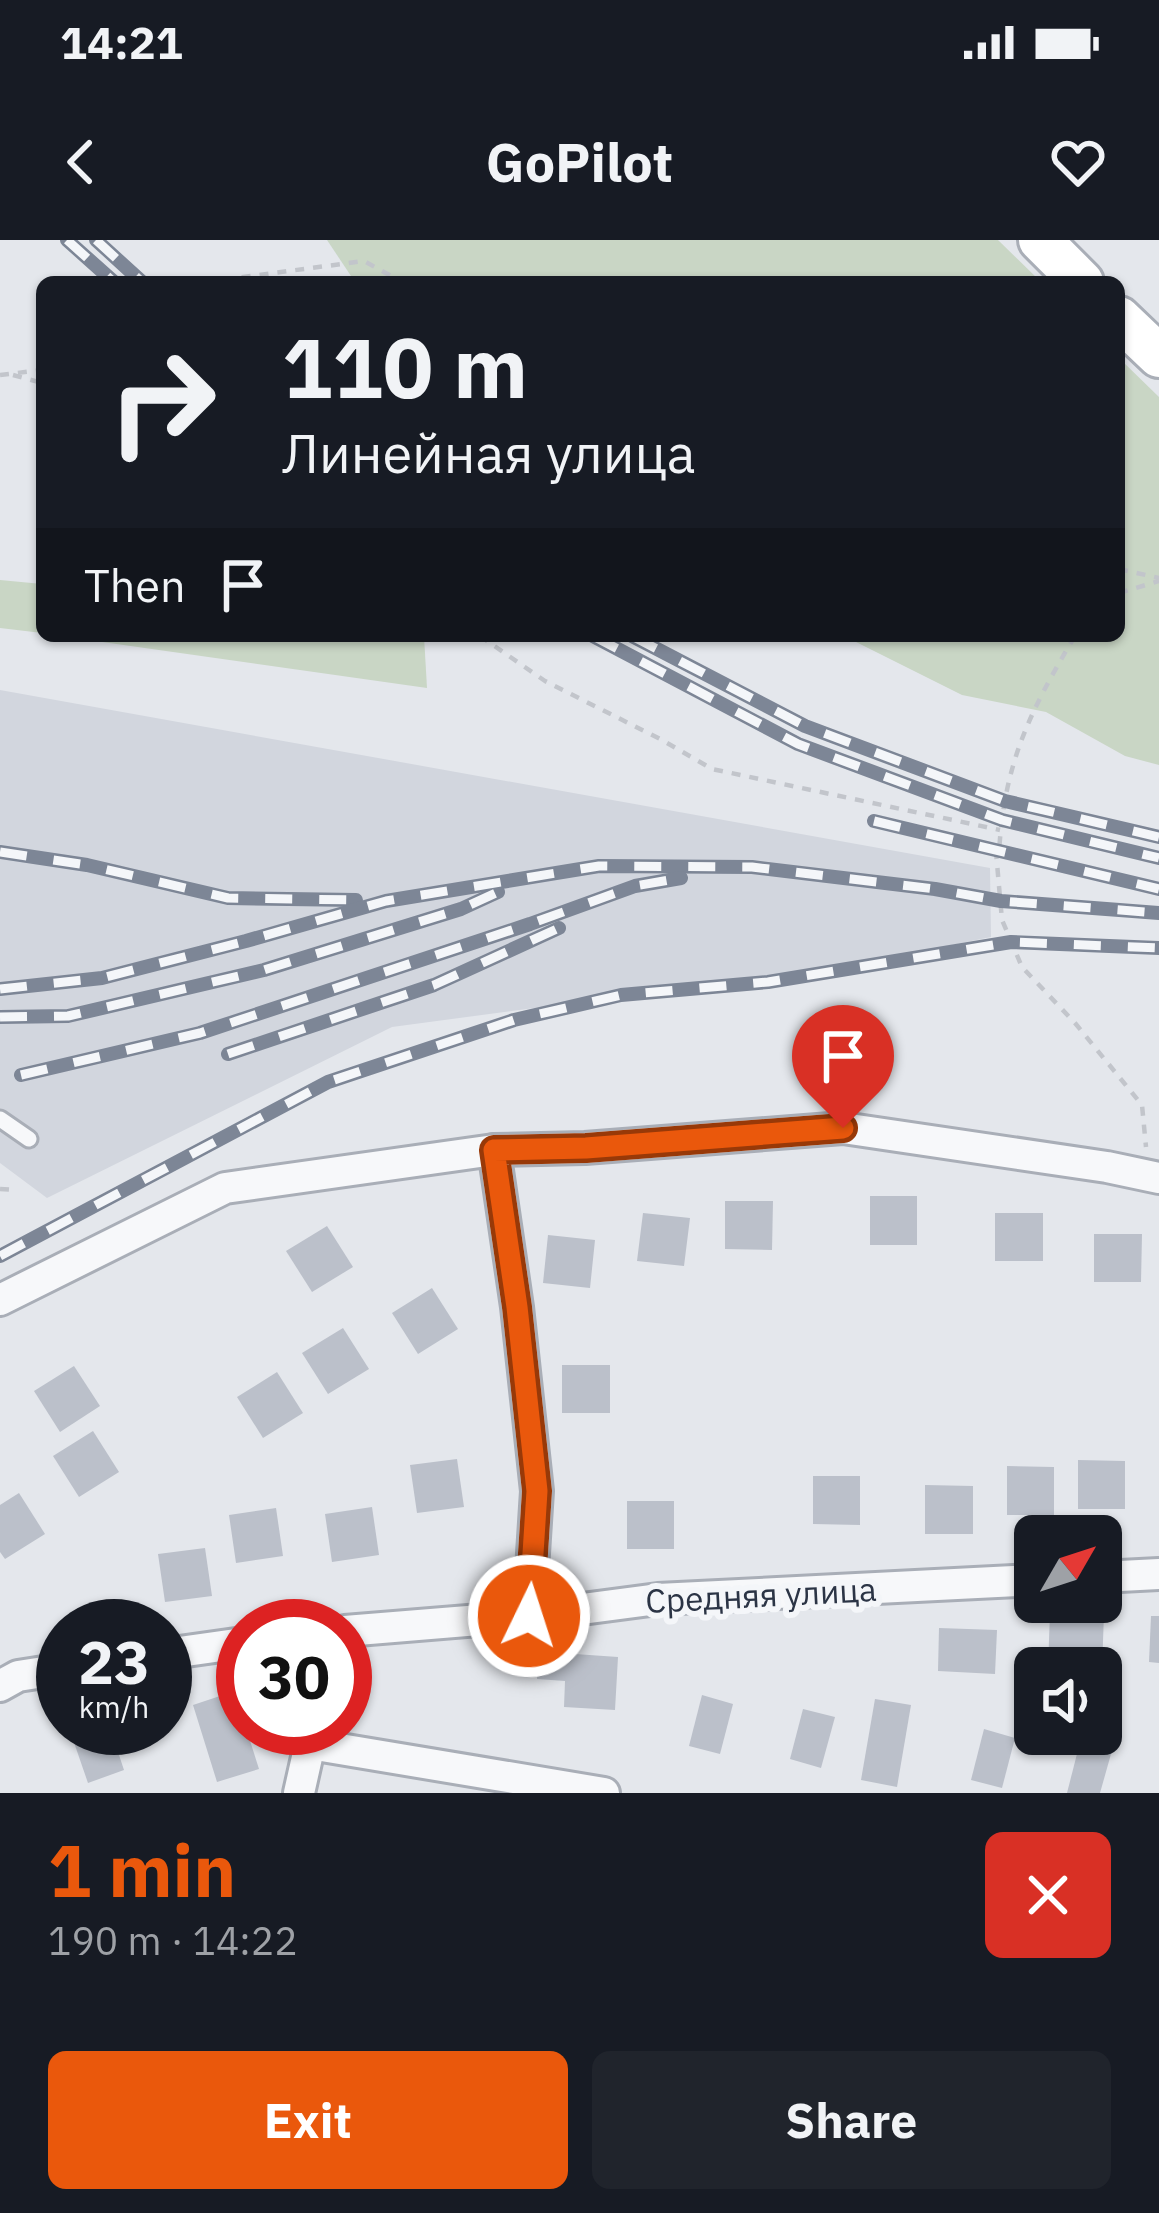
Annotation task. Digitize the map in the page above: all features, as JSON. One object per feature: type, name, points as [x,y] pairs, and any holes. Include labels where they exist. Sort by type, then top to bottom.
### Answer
[{"type":"street","points":[[1040,240],[1076,276]]},
{"type":"street","points":[[1125,324],[1159,356]]},
{"type":"street","points":[[0,1300],[226,1188],[494,1150],[586,1148],[843,1128],[1154,1177]]},
{"type":"street","points":[[494,1150],[537,1491],[529,1616]]},
{"type":"street","points":[[1122,1575],[1159,1574]]},
{"type":"street","name":"Средняя улица","points":[[372,1629],[658,1599],[1014,1581]]},
{"type":"street","points":[[6,1673],[36,1671]]},
{"type":"street","points":[[372,1748],[604,1793]]},
{"type":"street","points":[[299,1793],[306,1755]]},
{"type":"lane","points":[[0,1119],[29,1138]]},
{"type":"path","points":[[251,276],[364,261],[391,276]]},
{"type":"path","points":[[0,375],[36,371]]},
{"type":"path","points":[[11,374],[36,381]]},
{"type":"path","points":[[1125,570],[1159,579]]},
{"type":"path","points":[[1125,591],[1159,579]]},
{"type":"path","points":[[489,642],[544,680],[712,769],[1000,830]]},
{"type":"path","points":[[1071,642],[1037,699],[1013,759],[996,852],[1002,920],[1022,967],[1076,1023],[1142,1105],[1154,1177]]},
{"type":"path","points":[[0,1189],[15,1190]]},
{"type":"shaded area","points":[[0,690],[990,868],[991,937],[848,966],[392,1027],[47,1198],[0,1163]]},
{"type":"green space","points":[[327,240],[998,240],[1035,276],[351,276]]},
{"type":"green space","points":[[1125,364],[1159,397],[1159,765],[1125,756],[1046,712],[962,695],[856,642],[1125,642]]},
{"type":"green space","points":[[0,580],[36,583],[36,632],[0,628]]},
{"type":"green space","points":[[102,642],[424,642],[427,688]]},
{"type":"building","points":[[870,1196],[917,1196],[917,1245],[870,1245]]},
{"type":"building","points":[[725,1201],[773,1201],[772,1250],[725,1249]]},
{"type":"building","points":[[643,1213],[690,1218],[684,1266],[637,1261]]},
{"type":"building","points":[[995,1213],[1043,1213],[1043,1261],[995,1261]]},
{"type":"building","points":[[327,1226],[353,1267],[312,1292],[286,1251]]},
{"type":"building","points":[[1094,1234],[1142,1234],[1141,1282],[1094,1282]]},
{"type":"building","points":[[548,1235],[595,1240],[590,1288],[543,1283]]},
{"type":"building","points":[[432,1288],[458,1329],[418,1354],[392,1313]]},
{"type":"building","points":[[343,1328],[369,1369],[328,1394],[302,1353]]},
{"type":"building","points":[[562,1365],[610,1365],[610,1413],[562,1413]]},
{"type":"building","points":[[74,1366],[100,1406],[60,1432],[34,1391]]},
{"type":"building","points":[[277,1372],[303,1413],[263,1438],[237,1397]]},
{"type":"building","points":[[93,1431],[119,1472],[79,1497],[53,1456]]},
{"type":"building","points":[[457,1459],[464,1507],[417,1513],[410,1465]]},
{"type":"building","points":[[1078,1460],[1125,1461],[1125,1509],[1078,1509]]},
{"type":"building","points":[[1007,1466],[1054,1467],[1054,1515],[1007,1515]]},
{"type":"building","points":[[813,1476],[860,1476],[860,1525],[813,1524]]},
{"type":"building","points":[[925,1485],[973,1486],[973,1534],[925,1534]]},
{"type":"building","points":[[19,1493],[45,1534],[5,1559],[0,1552],[0,1505]]},
{"type":"building","points":[[627,1501],[674,1501],[674,1549],[627,1549]]},
{"type":"building","points":[[372,1507],[379,1555],[332,1562],[325,1514]]},
{"type":"building","points":[[276,1508],[283,1556],[236,1563],[229,1515]]},
{"type":"building","points":[[205,1548],[212,1596],[165,1599],[158,1554]]},
{"type":"building","points":[[1151,1616],[1159,1616],[1159,1663],[1149,1662]]},
{"type":"building","points":[[1050,1623],[1104,1623],[1103,1647],[1049,1647]]},
{"type":"building","points":[[939,1628],[997,1630],[995,1674],[938,1671]]},
{"type":"building","points":[[547,1636],[576,1637],[575,1654],[618,1657],[615,1710],[564,1707],[565,1681],[537,1679],[538,1659],[546,1659]]},
{"type":"building","points":[[702,1695],[733,1704],[720,1754],[689,1746]]},
{"type":"building","points":[[216,1697],[216,1755],[255,1755],[259,1769],[217,1782],[193,1705]]},
{"type":"building","points":[[875,1699],[911,1705],[897,1787],[861,1780]]},
{"type":"building","points":[[803,1709],[835,1717],[821,1768],[790,1759]]},
{"type":"building","points":[[984,1729],[1014,1738],[1002,1788],[971,1780]]},
{"type":"building","points":[[78,1755],[119,1755],[124,1770],[88,1783]]},
{"type":"building","points":[[1077,1755],[1111,1755],[1100,1793],[1067,1793]]},
{"type":"railway","points":[[67,240],[107,276]]},
{"type":"railway","points":[[96,240],[135,276]]},
{"type":"railway","points":[[604,642],[798,744],[1002,820],[1159,858]]},
{"type":"railway","points":[[644,642],[805,726],[1005,801],[1159,837]]},
{"type":"railway","points":[[874,821],[1159,889]]},
{"type":"railway","points":[[0,852],[87,865],[228,898],[356,900]]},
{"type":"railway","points":[[0,989],[102,978],[386,901],[599,866],[752,867],[1001,901],[1159,913]]},
{"type":"railway","points":[[21,1075],[200,1033],[635,886],[681,878]]},
{"type":"railway","points":[[0,1017],[68,1016],[264,970],[461,909],[498,892]]},
{"type":"railway","points":[[228,1054],[434,985],[559,928]]},
{"type":"railway","points":[[0,1256],[328,1082],[514,1020],[621,995],[768,982],[1011,942],[1159,948]]},
{"type":"route","points":[[529,1616],[537,1491],[494,1150],[586,1148],[843,1128]]}]
